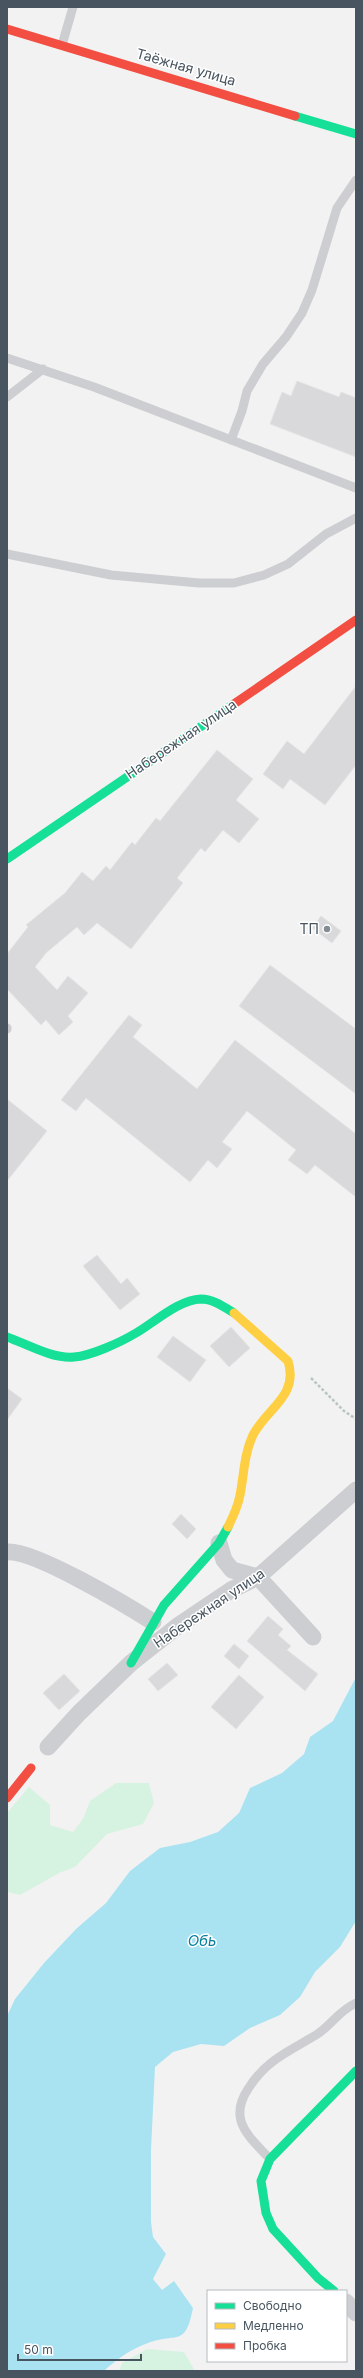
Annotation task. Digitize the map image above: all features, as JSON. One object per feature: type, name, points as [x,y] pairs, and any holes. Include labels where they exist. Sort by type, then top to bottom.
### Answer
[{"type":"street","name":"Таёжная улица","points":[[7,29],[356,134]]},
{"type":"street","name":"Набережная улица","points":[[7,859],[356,620]]},
{"type":"street","points":[[7,1337],[53,1354],[74,1357],[106,1347],[136,1333],[171,1309],[200,1299],[213,1301],[237,1314],[288,1362],[293,1370],[291,1384],[254,1432],[246,1451],[236,1511],[219,1543],[168,1601],[153,1622],[131,1663]]},
{"type":"street","name":"Набережная улица","points":[[48,1747],[79,1713],[131,1663],[179,1625],[231,1590],[258,1577],[356,1490]]},
{"type":"street","points":[[219,1543],[224,1560],[232,1570],[258,1577],[313,1637]]},
{"type":"street","points":[[7,1552],[19,1552],[53,1566],[130,1607],[153,1622]]},
{"type":"street","points":[[7,1798],[31,1768]]},
{"type":"street","points":[[333,2290],[318,2278],[273,2229],[266,2213],[261,2181],[270,2159],[356,2071]]},
{"type":"street","points":[[347,2303],[356,2313]]},
{"type":"lane","points":[[62,45],[74,7]]},
{"type":"lane","points":[[231,440],[242,411],[247,391],[262,364],[286,337],[302,313],[312,290],[337,208],[356,180]]},
{"type":"lane","points":[[7,358],[43,369],[356,488]]},
{"type":"lane","points":[[7,397],[43,369]]},
{"type":"lane","points":[[7,554],[111,574],[199,583],[234,583],[264,575],[288,564],[326,534],[356,518]]},
{"type":"lane","points":[[270,2159],[247,2133],[241,2120],[240,2107],[244,2094],[256,2075],[266,2065],[317,2035],[327,2028],[339,2012],[356,2003]]},
{"type":"path","points":[[293,1370],[303,1371],[344,1411],[356,1419]]},
{"type":"green space","points":[[116,1783],[149,1783],[154,1803],[143,1824],[107,1834],[75,1867],[59,1873],[20,1895],[7,1892],[7,1813],[29,1787],[50,1805],[50,1825],[73,1832],[83,1819],[90,1801]]},
{"type":"green space","points":[[147,2349],[184,2352],[195,2371],[119,2371],[122,2363]]},
{"type":"water","name":"Обь","points":[[356,1641],[356,1921],[340,1947],[315,1972],[300,1997],[280,2015],[250,2028],[224,2046],[201,2044],[173,2052],[155,2067],[151,2150],[151,2222],[153,2237],[166,2254],[153,2279],[162,2290],[174,2281],[193,2308],[187,2329],[179,2336],[148,2343],[130,2351],[104,2371],[7,2371],[7,2016],[15,1999],[44,1963],[76,1929],[106,1903],[130,1871],[160,1848],[190,1842],[218,1832],[239,1813],[250,1788],[282,1773],[304,1754],[310,1737],[333,1721],[355,1679]]},
{"type":"building","points":[[297,381],[339,397],[341,392],[356,398],[356,457],[270,424],[282,392],[291,396]]},
{"type":"building","points":[[356,686],[356,765],[325,805],[290,779],[283,789],[263,774],[287,741],[304,754]]},
{"type":"building","points":[[217,750],[253,779],[236,800],[259,819],[239,843],[223,830],[205,852],[201,848],[177,878],[183,883],[131,949],[97,923],[84,935],[77,927],[46,953],[35,967],[57,990],[68,976],[88,993],[68,1016],[73,1022],[59,1035],[46,1020],[41,1025],[7,989],[7,954],[28,927],[26,925],[65,893],[82,872],[93,881],[106,866],[110,870],[132,842],[135,845],[156,818],[160,821]]},
{"type":"building","name":"ТП","points":[[321,916],[341,931],[332,943],[312,928]]},
{"type":"building","points":[[270,965],[356,1029],[356,1094],[239,1006]]},
{"type":"building","points":[[129,1015],[142,1025],[133,1037],[197,1089],[235,1040],[356,1134],[356,1197],[315,1165],[307,1174],[288,1160],[296,1150],[247,1111],[222,1142],[232,1149],[217,1168],[208,1160],[190,1182],[86,1098],[76,1111],[61,1100]]},
{"type":"building","points":[[7,1099],[47,1131],[7,1181]]},
{"type":"building","points":[[97,1255],[121,1284],[127,1278],[140,1294],[120,1310],[83,1266]]},
{"type":"building","points":[[231,1327],[250,1348],[229,1367],[210,1346]]},
{"type":"building","points":[[173,1336],[206,1360],[190,1382],[157,1357]]},
{"type":"building","points":[[7,1388],[22,1399],[7,1420]]},
{"type":"building","points":[[181,1514],[196,1529],[187,1539],[172,1524]]},
{"type":"building","points":[[268,1616],[283,1629],[278,1635],[291,1646],[287,1650],[318,1674],[305,1691],[247,1641]]},
{"type":"building","points":[[234,1644],[249,1656],[239,1669],[224,1656]]},
{"type":"building","points":[[167,1663],[178,1675],[158,1691],[148,1679]]},
{"type":"building","points":[[64,1674],[80,1691],[59,1710],[43,1693]]},
{"type":"building","points":[[239,1675],[264,1697],[236,1729],[211,1707]]},
{"type":"traffic: fast","points":[[295,116],[356,134]]},
{"type":"traffic: fast","points":[[7,859],[234,704]]},
{"type":"traffic: fast","points":[[7,1337],[57,1356],[74,1357],[106,1348],[136,1333],[175,1307],[192,1300],[210,1300],[234,1313]]},
{"type":"traffic: fast","points":[[131,1663],[164,1605],[219,1543],[228,1527]]},
{"type":"traffic: fast","points":[[333,2290],[318,2278],[273,2229],[266,2213],[261,2181],[270,2159],[356,2071]]},
{"type":"traffic: slow","points":[[228,1527],[239,1499],[250,1442],[259,1426],[285,1393],[289,1384],[290,1373],[288,1361],[234,1313]]},
{"type":"traffic: jam","points":[[7,29],[295,116]]},
{"type":"traffic: jam","points":[[234,704],[356,620]]},
{"type":"traffic: jam","points":[[7,1798],[31,1768]]},
{"type":"place","name":"ТП","points":[[327,929]]}]
